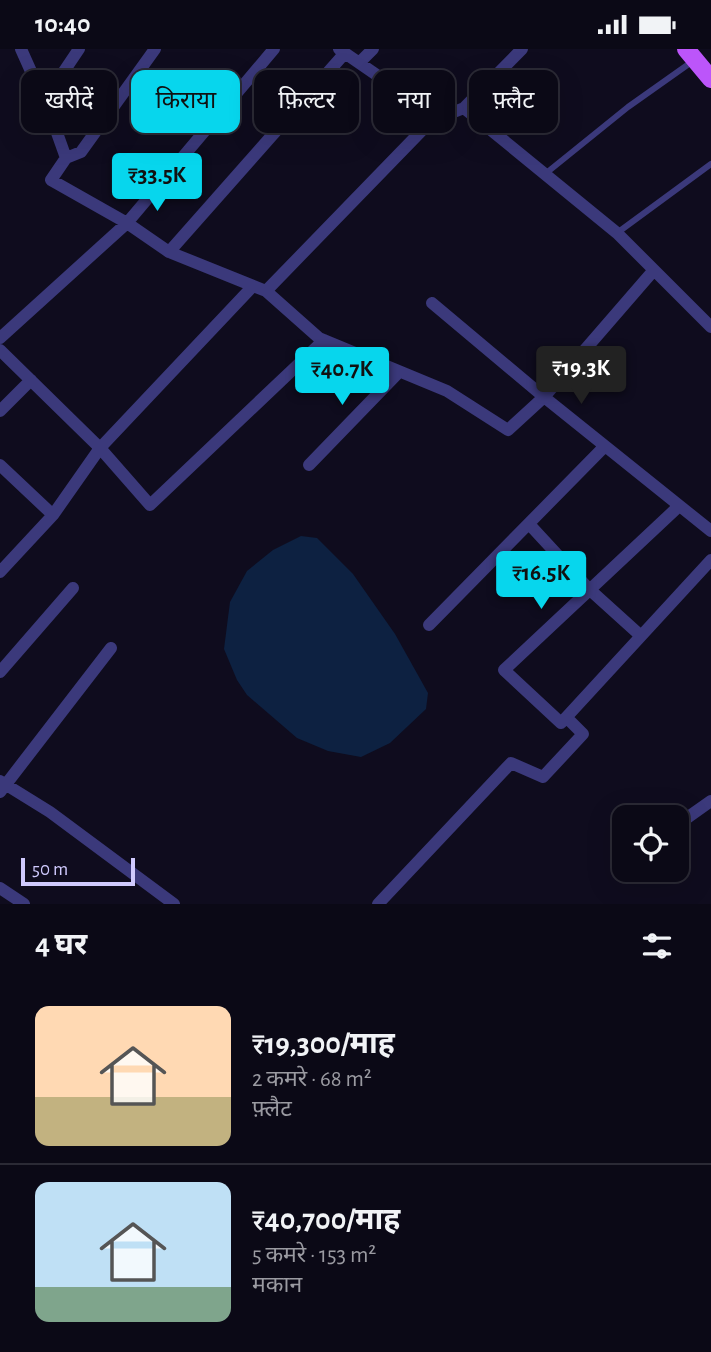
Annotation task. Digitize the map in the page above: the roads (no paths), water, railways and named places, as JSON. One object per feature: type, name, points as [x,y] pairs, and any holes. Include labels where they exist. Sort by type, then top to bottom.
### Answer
[{"type":"main road","points":[[691,53],[711,79]]},
{"type":"street","points":[[20,49],[30,70]]},
{"type":"street","points":[[65,70],[79,49]]},
{"type":"street","points":[[155,49],[80,152],[66,158],[51,180],[127,223],[169,252],[260,289],[319,338],[447,391],[508,431],[544,397],[654,270]]},
{"type":"street","points":[[0,338],[127,223],[274,49]]},
{"type":"street","points":[[360,62],[373,49]]},
{"type":"street","points":[[455,112],[464,108],[522,49]]},
{"type":"street","points":[[169,252],[342,51],[373,72]]},
{"type":"street","points":[[464,108],[617,233],[711,327]]},
{"type":"street","points":[[56,133],[66,158]]},
{"type":"street","points":[[0,572],[53,515],[100,449],[419,133]]},
{"type":"street","points":[[432,303],[711,531]]},
{"type":"street","points":[[0,350],[100,449],[150,505],[324,340]]},
{"type":"street","points":[[309,465],[399,372]]},
{"type":"street","points":[[0,411],[31,380]]},
{"type":"street","points":[[429,625],[605,446]]},
{"type":"street","points":[[0,465],[53,515]]},
{"type":"street","points":[[679,506],[503,670],[562,723],[711,560]]},
{"type":"street","points":[[529,524],[589,589],[641,636]]},
{"type":"street","points":[[0,671],[73,588]]},
{"type":"street","points":[[111,648],[2,785],[50,812],[174,904]]},
{"type":"street","points":[[378,904],[511,763],[543,777],[583,734],[567,718]]},
{"type":"street","points":[[689,817],[711,801]]},
{"type":"street","points":[[0,888],[24,904]]},
{"type":"lane","points":[[545,174],[691,53]]},
{"type":"lane","points":[[617,233],[711,164]]},
{"type":"water","points":[[301,536],[317,538],[353,574],[395,634],[428,693],[426,709],[390,743],[361,757],[328,751],[297,738],[247,695],[237,680],[224,649],[230,602],[247,571],[273,550]]}]
